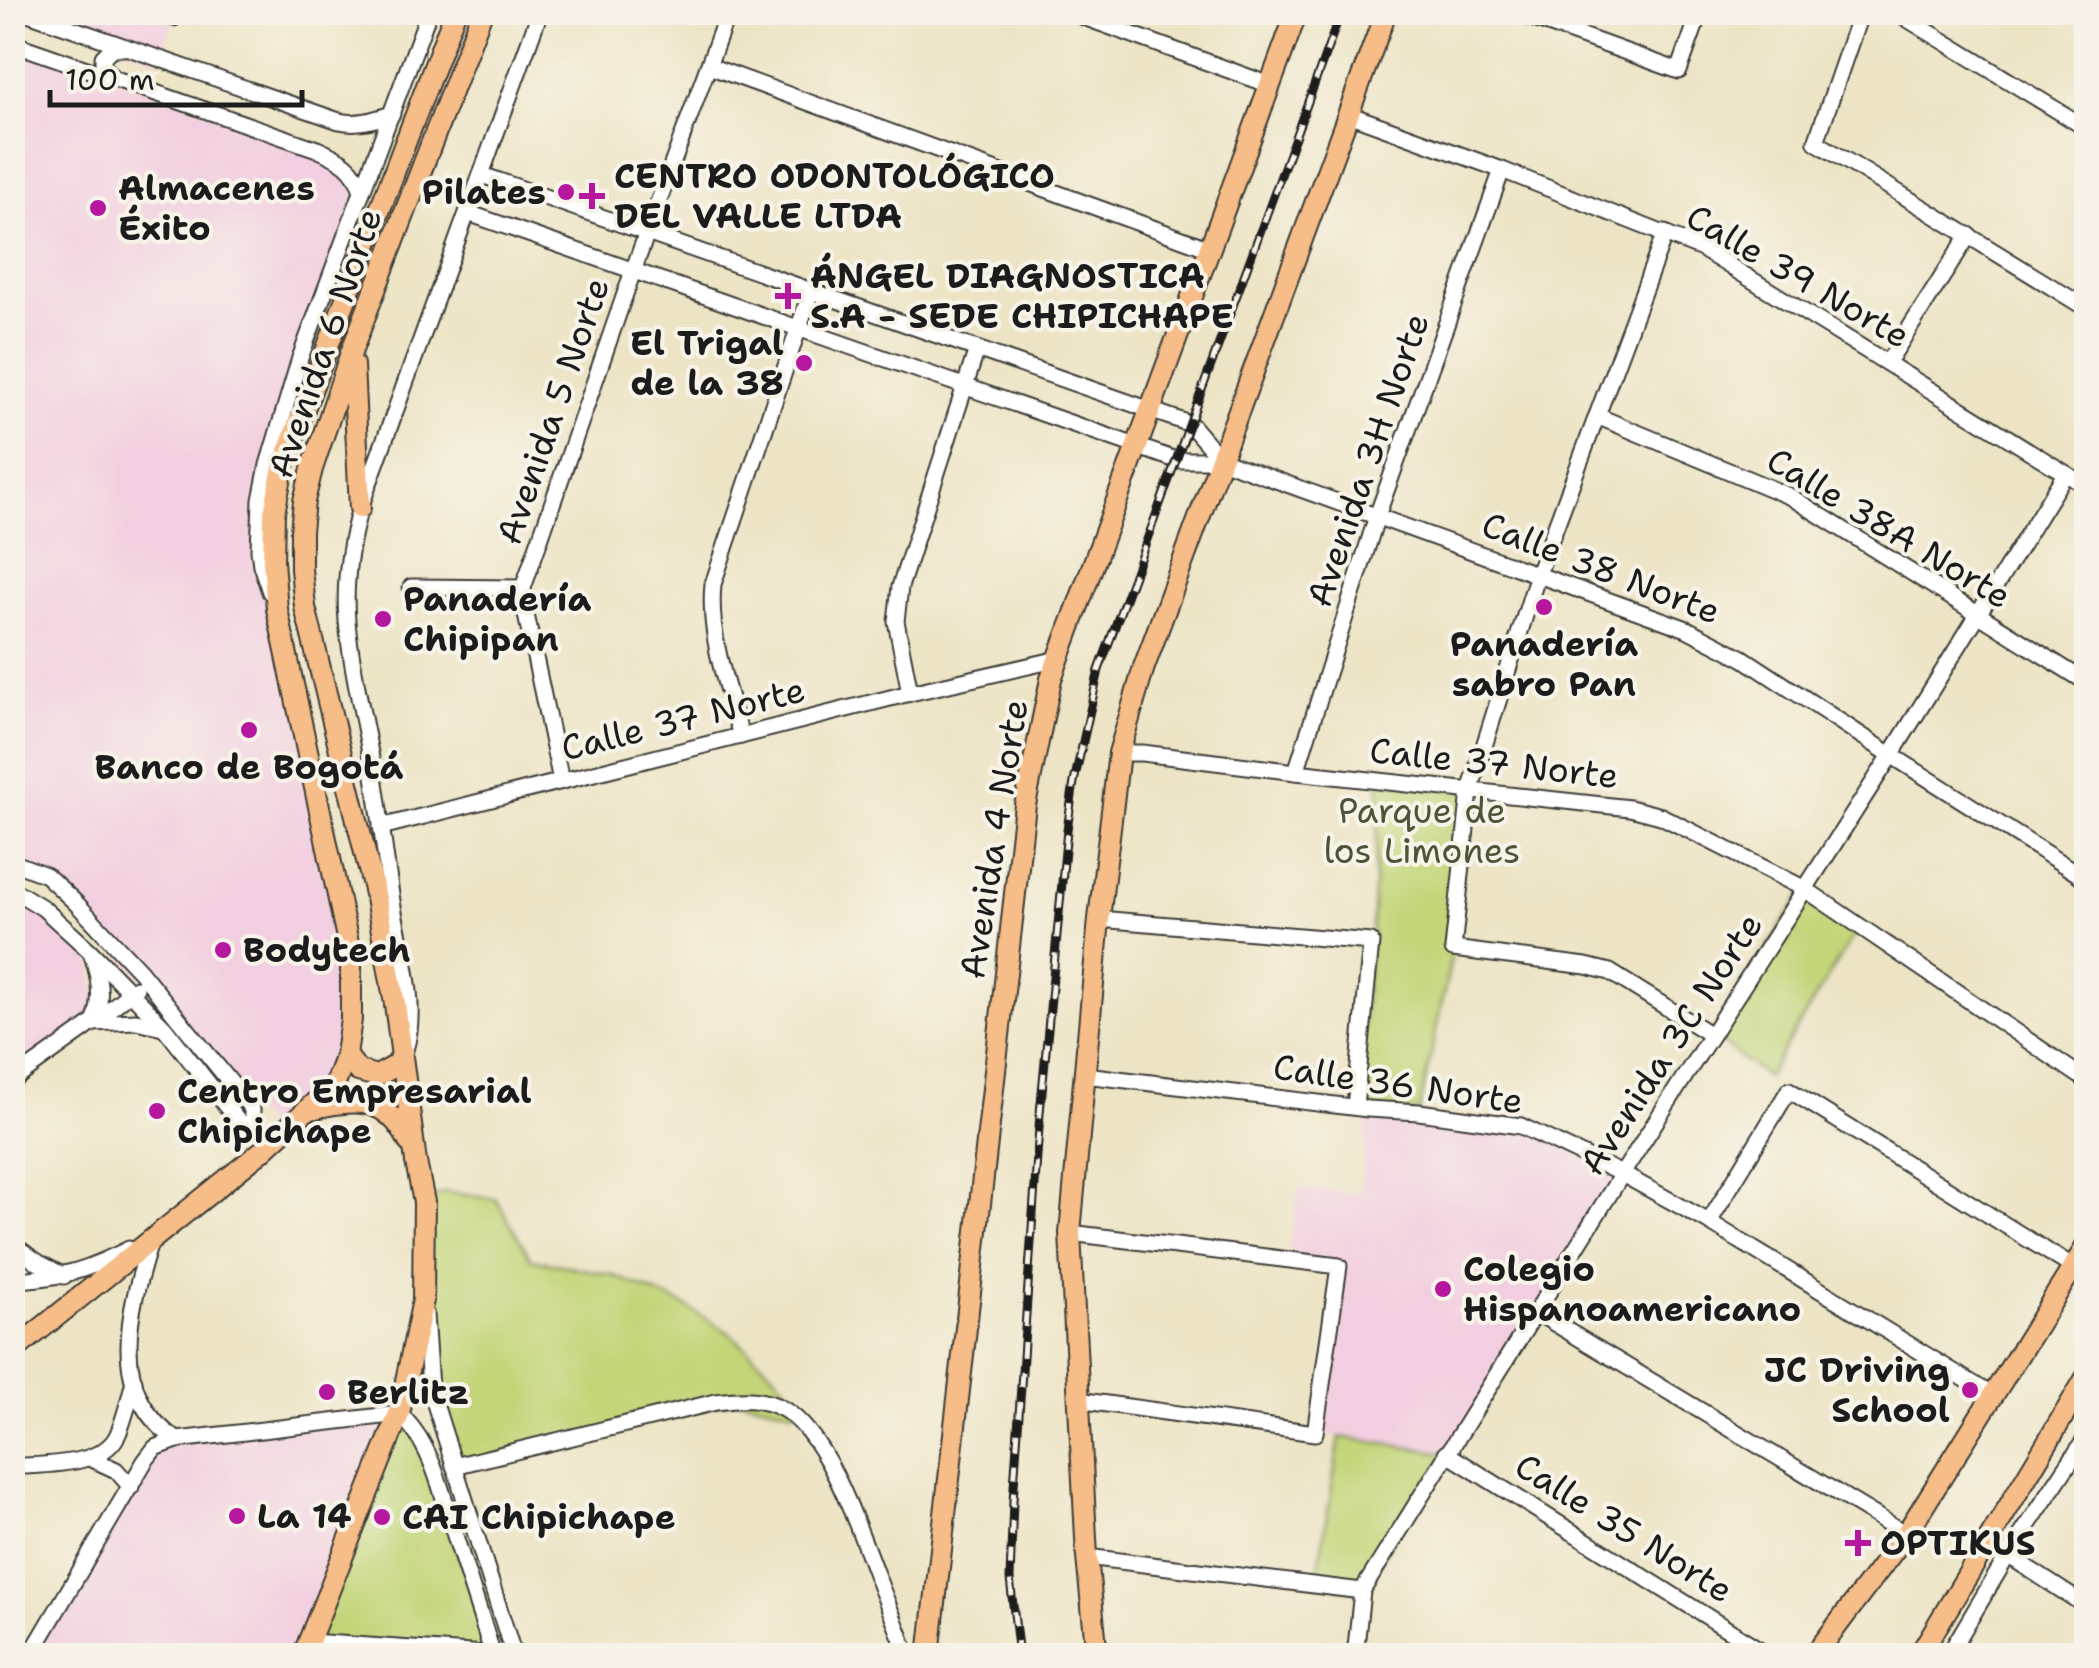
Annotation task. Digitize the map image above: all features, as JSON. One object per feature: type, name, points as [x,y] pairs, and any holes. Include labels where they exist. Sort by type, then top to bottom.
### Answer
[{"type":"main road","name":"Avenida 6 Norte","points":[[308,1110],[335,1084],[346,1055],[352,991],[348,937],[277,610],[273,529],[276,498],[283,466],[455,12]]},
{"type":"main road","name":"Avenida 6 Norte","points":[[306,1649],[399,1414],[424,1300],[424,1202],[376,898],[306,607],[301,569],[302,515],[307,486],[352,350],[482,12]]},
{"type":"main road","name":"Avenida 4 Norte","points":[[929,1656],[1025,805],[1047,698],[1297,12]]},
{"type":"main road","points":[[1097,1656],[1087,1557],[1070,1233],[1099,918],[1119,753],[1144,667],[1386,12]]},
{"type":"main road","points":[[352,350],[360,508]]},
{"type":"main road","points":[[376,898],[387,872]]},
{"type":"main road","points":[[346,1055],[358,1071],[378,1076],[396,1066],[401,1058]]},
{"type":"main road","points":[[12,1352],[190,1211],[308,1110],[352,1101],[382,1109],[404,1130],[416,1162]]},
{"type":"main road","points":[[1814,1656],[1906,1534],[2086,1247]]},
{"type":"main road","points":[[1919,1656],[2086,1378]]},
{"type":"street","points":[[25,12],[339,121],[366,123],[392,114]]},
{"type":"street","name":"Avenida 6 Norte","points":[[277,610],[259,550],[264,483],[300,358],[429,12]]},
{"type":"street","name":"Avenida 6 Norte","points":[[401,1058],[408,1039],[410,1002],[347,620],[349,567],[360,508],[540,12]]},
{"type":"street","name":"Avenida 5 Norte","points":[[561,781],[523,588],[632,271],[728,12]]},
{"type":"street","points":[[1070,12],[1270,85]]},
{"type":"street","points":[[1515,12],[1555,19],[1679,71],[1700,12]]},
{"type":"street","points":[[1862,12],[1816,142],[2086,308]]},
{"type":"street","points":[[1896,12],[2086,128]]},
{"type":"street","points":[[75,64],[86,63],[94,56],[95,44],[90,36]]},
{"type":"street","points":[[12,43],[338,159],[354,172],[362,192]]},
{"type":"street","points":[[114,78],[103,66],[103,57],[112,48],[124,48]]},
{"type":"street","points":[[709,66],[1210,249]]},
{"type":"street","name":"Calle 39 Norte","points":[[1348,114],[1702,249],[2086,486]]},
{"type":"street","name":"Avenida 3H Norte","points":[[1296,772],[1377,516],[1502,170]]},
{"type":"street","name":"Calle 38 Norte","points":[[482,174],[1190,424],[1221,460]]},
{"type":"street","name":"Calle 38 Norte","points":[[468,213],[1176,460],[1221,460],[1687,629],[1743,658],[2086,879]]},
{"type":"street","points":[[1665,234],[1538,574],[1470,790],[1452,949],[1610,972],[1711,1035]]},
{"type":"street","points":[[1888,362],[1969,235]]},
{"type":"street","points":[[740,736],[714,638],[710,608],[713,584],[812,290]]},
{"type":"street","points":[[910,693],[896,622],[900,587],[977,349]]},
{"type":"street","name":"Calle 38A Norte","points":[[1597,416],[1791,497],[2086,682]]},
{"type":"street","name":"Avenida 3C Norte","points":[[1356,1656],[1362,1591],[1446,1452],[1891,755],[2064,474]]},
{"type":"street","points":[[412,587],[523,588]]},
{"type":"street","name":"Calle 37 Norte","points":[[381,826],[1059,659]]},
{"type":"street","name":"Calle 37 Norte","points":[[1119,753],[1142,752],[1630,808],[1660,816],[1805,889],[2086,1080]]},
{"type":"street","points":[[12,862],[46,875],[75,902],[147,980],[252,1109],[252,1120],[248,1124],[237,1120],[164,1027],[43,908],[12,888]]},
{"type":"street","points":[[1099,918],[1371,942],[1355,1107]]},
{"type":"street","points":[[90,951],[100,995],[93,1024]]},
{"type":"street","points":[[12,1081],[147,980]]},
{"type":"street","points":[[93,1024],[136,1021],[164,1027]]},
{"type":"street","name":"Calle 36 Norte","points":[[1085,1075],[1521,1126],[1622,1174],[1708,1222],[1993,1396]]},
{"type":"street","points":[[1708,1222],[1789,1090],[2074,1268]]},
{"type":"street","points":[[1070,1233],[1339,1266],[1315,1433],[1078,1400]]},
{"type":"street","points":[[12,1280],[64,1276],[151,1239]]},
{"type":"street","points":[[151,1239],[129,1320],[128,1351],[134,1382],[153,1419],[177,1440]]},
{"type":"street","points":[[12,1244],[64,1276]]},
{"type":"street","points":[[306,1649],[510,1656],[430,1388],[424,1300]]},
{"type":"street","points":[[1536,1312],[1906,1534]]},
{"type":"street","points":[[12,1467],[90,1458],[108,1449],[115,1440],[134,1382]]},
{"type":"street","points":[[454,1466],[716,1402],[765,1400],[787,1411],[805,1428],[844,1491],[908,1656]]},
{"type":"street","points":[[30,1656],[150,1454],[165,1443],[399,1414],[419,1437],[435,1472],[493,1655]]},
{"type":"street","points":[[1948,1656],[2008,1555],[2086,1438]]},
{"type":"street","name":"Calle 35 Norte","points":[[1446,1452],[1770,1656]]},
{"type":"street","points":[[90,1458],[116,1470],[131,1486]]},
{"type":"street","points":[[1988,1543],[2086,1606]]},
{"type":"street","points":[[1087,1557],[1362,1591]]},
{"type":"shaded area","points":[[77,13],[176,13],[159,60],[90,36]]},
{"type":"shaded area","points":[[12,43],[317,149],[359,180],[261,500],[348,937],[346,1055],[277,1138],[75,902],[13,862]]},
{"type":"shaded area","points":[[12,889],[90,951],[98,1013],[12,1081]]},
{"type":"shaded area","name":"Colegio Hispanoamericano","points":[[1368,1109],[1521,1126],[1622,1174],[1446,1453],[1315,1433],[1339,1267],[1288,1260],[1298,1188],[1360,1194]]},
{"type":"shaded area","name":"La 14","points":[[399,1414],[303,1655],[30,1656],[155,1448]]},
{"type":"green space","name":"Parque de los Limones","points":[[1380,781],[1470,791],[1453,949],[1419,1112],[1355,1107],[1371,942]]},
{"type":"green space","points":[[1805,889],[1859,927],[1767,1077],[1711,1035]]},
{"type":"green space","points":[[444,1192],[496,1199],[531,1259],[612,1275],[680,1303],[728,1332],[774,1373],[800,1404],[793,1411],[739,1399],[454,1466],[430,1388],[424,1202]]},
{"type":"green space","points":[[399,1414],[419,1437],[493,1654],[310,1642]]},
{"type":"green space","points":[[1340,1437],[1446,1453],[1362,1591],[1316,1584]]},
{"type":"railway","points":[[1019,1656],[1010,1579],[1013,1501],[1040,1113],[1074,782],[1099,670],[1341,12]]},
{"type":"place","name":"Pilates","points":[[566,192]]},
{"type":"place","name":"CENTRO ODONTOLÓGICO DEL VALLE LTDA","points":[[592,196]]},
{"type":"place","name":"Almacenes Éxito","points":[[98,208]]},
{"type":"place","name":"ÁNGEL DIAGNOSTICA S.A - SEDE CHIPICHAPE","points":[[788,296]]},
{"type":"place","name":"El Trigal de la 38","points":[[804,363]]},
{"type":"place","name":"Panadería sabro Pan","points":[[1544,607]]},
{"type":"place","name":"Panadería Chipipan","points":[[383,619]]},
{"type":"place","name":"Banco de Bogotá","points":[[249,730]]},
{"type":"place","name":"Bodytech","points":[[223,950]]},
{"type":"place","name":"Centro Empresarial Chipichape","points":[[157,1111]]},
{"type":"place","name":"Colegio Hispanoamericano","points":[[1443,1289]]},
{"type":"place","name":"JC Driving School","points":[[1970,1390]]},
{"type":"place","name":"Berlitz","points":[[327,1392]]},
{"type":"place","name":"La 14","points":[[237,1516]]},
{"type":"place","name":"CAI Chipichape","points":[[382,1517]]},
{"type":"place","name":"OPTIKUS","points":[[1858,1543]]}]
